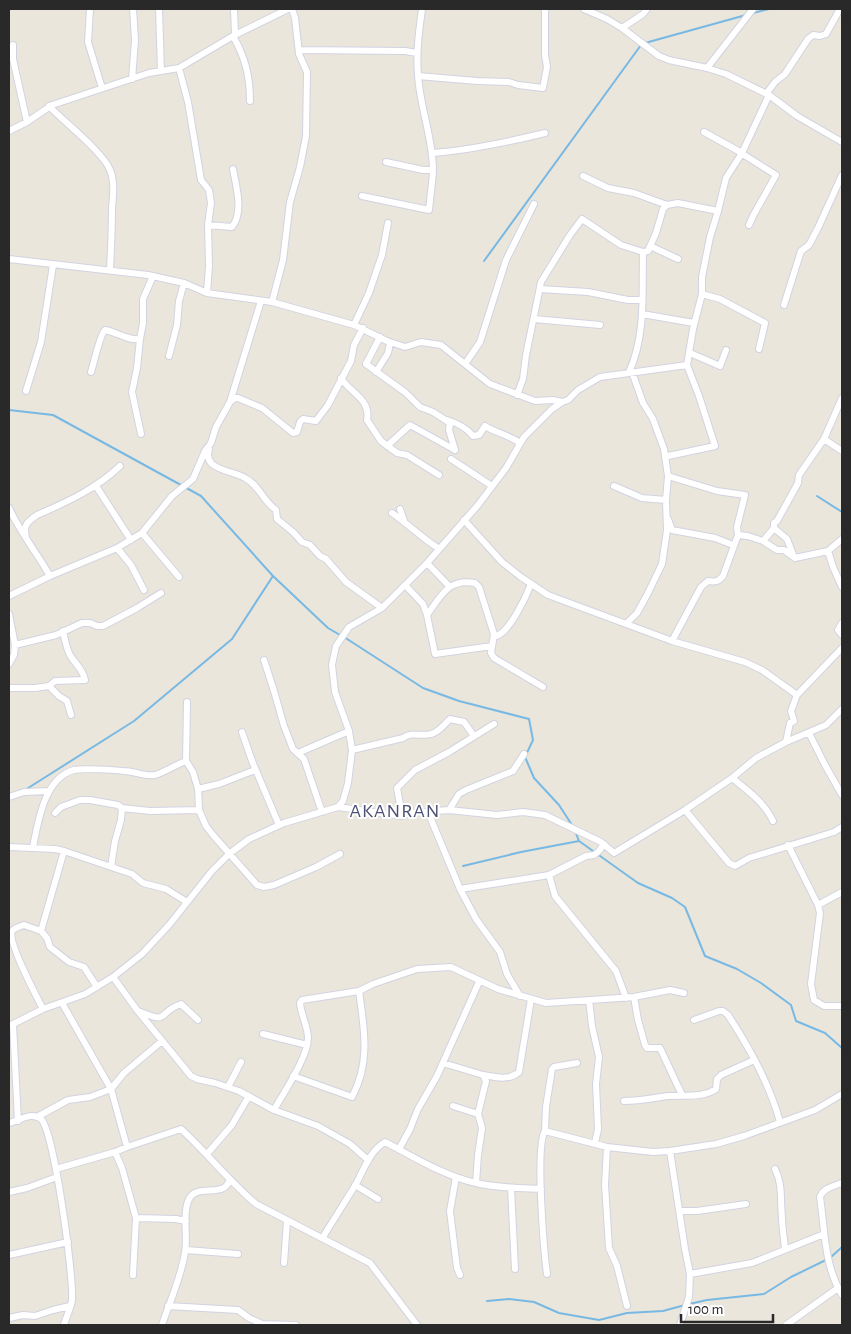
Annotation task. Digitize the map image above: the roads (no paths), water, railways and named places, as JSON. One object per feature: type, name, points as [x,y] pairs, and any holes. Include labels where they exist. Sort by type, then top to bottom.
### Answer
[{"type":"street","points":[[90,9],[88,42],[102,88]]},
{"type":"street","points":[[132,79],[135,40],[134,9]]},
{"type":"street","points":[[159,9],[161,71]]},
{"type":"street","points":[[234,9],[234,35],[250,77],[250,101]]},
{"type":"street","points":[[9,131],[27,122],[49,106],[150,73],[179,68],[234,35],[290,9],[295,18],[299,50],[307,72],[306,136],[300,168],[290,202],[283,260],[272,302]]},
{"type":"street","points":[[362,196],[429,210],[433,153],[418,76],[417,53],[422,9]]},
{"type":"street","points":[[418,76],[509,82],[543,88],[547,68],[545,55],[546,9]]},
{"type":"street","points":[[584,9],[622,28],[659,56],[726,74],[768,94],[797,116],[842,142]]},
{"type":"street","points":[[622,28],[643,14],[647,9]]},
{"type":"street","points":[[707,68],[753,9]]},
{"type":"street","points":[[668,456],[715,446],[687,365],[694,323],[702,294],[702,277],[710,236],[726,178],[742,153],[775,82],[785,74],[808,39],[813,35],[820,36],[826,34],[840,9]]},
{"type":"street","points":[[13,45],[13,59],[27,122]]},
{"type":"street","points":[[299,50],[405,51],[417,53]]},
{"type":"street","points":[[179,68],[188,102],[201,180],[209,190],[211,203],[208,225],[209,266],[207,293]]},
{"type":"street","points":[[49,106],[79,134],[110,169],[113,189],[110,270]]},
{"type":"street","points":[[704,132],[776,175],[749,225]]},
{"type":"street","points":[[433,153],[459,151],[545,134]]},
{"type":"street","points":[[386,162],[433,171]]},
{"type":"street","points":[[208,225],[232,227],[236,222],[238,197],[233,169]]},
{"type":"street","points":[[784,305],[801,251],[809,245],[842,175]]},
{"type":"street","points":[[583,176],[608,188],[634,193],[667,205],[678,203],[718,211]]},
{"type":"street","points":[[464,364],[480,342],[506,260],[534,204]]},
{"type":"street","points":[[517,395],[523,378],[540,289],[547,271],[570,235],[582,220],[621,245],[643,252],[648,251],[667,205]]},
{"type":"street","points":[[354,325],[369,293],[382,255],[388,223]]},
{"type":"street","points":[[650,246],[678,259]]},
{"type":"street","points":[[627,623],[644,601],[656,579],[662,564],[667,530],[666,500],[668,476],[664,449],[654,419],[643,403],[630,372],[636,357],[642,314],[643,252]]},
{"type":"street","points":[[9,259],[153,276],[184,283],[207,293],[272,302],[354,325],[390,343],[405,347],[421,342],[441,345],[490,384],[535,401],[553,400],[562,402]]},
{"type":"street","points":[[26,391],[41,342],[53,265]]},
{"type":"street","points":[[141,434],[132,392],[143,323],[143,299],[153,276]]},
{"type":"street","points":[[169,356],[177,325],[179,301],[184,283]]},
{"type":"street","points":[[540,289],[588,292],[628,300],[641,300]]},
{"type":"street","points":[[702,294],[720,300],[765,323],[759,349]]},
{"type":"street","points":[[261,301],[230,402],[216,427],[211,443],[208,454],[211,463],[220,469],[246,478],[258,489],[268,504],[276,510],[277,519],[302,542],[310,545],[320,556],[326,559],[346,582],[382,608]]},
{"type":"street","points":[[642,314],[694,323]]},
{"type":"street","points":[[534,319],[600,325]]},
{"type":"street","points":[[230,402],[238,398],[262,408],[283,424],[284,427],[296,433],[303,419],[316,421],[328,405],[351,361],[354,345],[363,328]]},
{"type":"street","points":[[91,372],[102,332],[105,330],[128,338],[140,339]]},
{"type":"street","points":[[380,337],[366,364],[406,393],[420,407],[433,412],[450,423],[449,430],[455,450],[410,425],[387,446]]},
{"type":"street","points":[[376,372],[388,353],[390,343]]},
{"type":"street","points":[[690,353],[720,366],[726,350]]},
{"type":"street","points":[[338,807],[344,801],[352,750],[349,731],[335,692],[332,665],[336,646],[349,626],[382,608],[427,562],[492,486],[506,468],[520,443],[552,409],[600,377],[630,372],[669,369],[687,365]]},
{"type":"street","points":[[341,378],[367,407],[369,425],[381,441],[397,453],[407,455],[439,475]]},
{"type":"street","points":[[763,542],[774,528],[774,522],[777,521],[794,490],[799,475],[839,415],[842,398]]},
{"type":"street","points":[[443,419],[458,424],[473,436],[479,435],[485,426],[520,443]]},
{"type":"street","points":[[824,439],[842,451]]},
{"type":"street","points":[[9,596],[50,576],[117,548],[142,533],[166,502],[183,486],[194,480],[205,451],[211,443]]},
{"type":"street","points":[[451,459],[492,486]]},
{"type":"street","points":[[26,538],[24,530],[28,522],[37,515],[96,486],[106,480],[120,466]]},
{"type":"street","points":[[668,476],[717,492],[745,495],[737,527],[738,535],[723,576],[720,580],[708,581],[701,587],[672,641]]},
{"type":"street","points":[[96,486],[130,540]]},
{"type":"street","points":[[614,486],[642,498],[666,500]]},
{"type":"street","points":[[9,508],[14,520],[50,576]]},
{"type":"street","points":[[400,509],[405,522]]},
{"type":"street","points":[[392,513],[405,522],[419,536],[438,548]]},
{"type":"street","points":[[666,516],[672,530],[715,538],[733,545]]},
{"type":"street","points":[[464,520],[502,562],[548,595],[672,641],[745,662],[762,670],[797,695]]},
{"type":"street","points":[[774,528],[787,540],[795,558]]},
{"type":"street","points":[[142,533],[178,577]]},
{"type":"street","points":[[738,535],[748,536],[777,550],[784,550],[795,558],[828,551],[842,539]]},
{"type":"street","points":[[117,548],[131,565],[144,590]]},
{"type":"street","points":[[828,551],[842,588]]},
{"type":"street","points":[[427,562],[449,586]]},
{"type":"street","points":[[428,614],[449,586],[456,583],[475,583],[494,634],[491,653],[494,658],[543,687]]},
{"type":"street","points":[[406,584],[423,604],[428,614],[436,654],[492,646]]},
{"type":"street","points":[[494,634],[496,636],[500,635],[507,626],[522,603],[531,584]]},
{"type":"street","points":[[16,645],[56,635],[82,624],[90,623],[103,626],[161,593]]},
{"type":"street","points":[[9,614],[11,634],[16,645],[14,655],[9,664]]},
{"type":"street","points":[[842,623],[838,630],[842,635]]},
{"type":"street","points":[[9,688],[49,686],[56,681],[85,680],[79,665],[71,658],[68,652],[63,631]]},
{"type":"street","points":[[786,742],[790,723],[794,721],[791,711],[797,695],[842,648]]},
{"type":"street","points":[[264,660],[284,726],[293,749],[304,759],[322,812]]},
{"type":"street","points":[[49,686],[59,696],[68,700],[72,715]]},
{"type":"street","points":[[187,702],[186,761],[194,772],[198,789],[199,810],[206,826],[257,884],[264,887],[274,885],[316,867],[340,854]]},
{"type":"street","points":[[18,1121],[11,1025],[43,1008],[85,994],[113,977],[142,954],[169,925],[204,880],[229,854],[249,839],[279,825],[338,807],[402,816],[449,810],[497,815],[523,812],[545,815],[604,844],[614,853],[732,778],[749,763],[786,742],[826,725],[842,709]]},
{"type":"street","points":[[352,750],[403,738],[407,735],[430,734],[440,730],[450,719],[464,722],[474,736]]},
{"type":"street","points":[[402,816],[397,788],[416,770],[494,724]]},
{"type":"street","points":[[298,753],[349,731]]},
{"type":"street","points":[[242,732],[255,770],[279,825]]},
{"type":"street","points":[[809,733],[842,795]]},
{"type":"street","points":[[449,810],[459,794],[513,771],[524,754]]},
{"type":"street","points":[[33,847],[40,811],[49,791],[61,778],[75,770],[127,771],[154,775],[186,761]]},
{"type":"street","points":[[198,789],[218,784],[255,770]]},
{"type":"street","points":[[732,778],[757,798],[768,811],[773,821]]},
{"type":"street","points":[[9,797],[24,792],[49,791]]},
{"type":"street","points":[[55,813],[61,807],[80,800],[90,800],[118,805],[122,808],[150,812],[199,810]]},
{"type":"street","points":[[111,867],[122,808]]},
{"type":"street","points":[[684,810],[730,863],[735,866],[749,858],[834,832],[842,827]]},
{"type":"street","points":[[428,812],[460,889],[476,919],[500,952],[507,974],[520,996]]},
{"type":"street","points":[[460,889],[549,875],[586,856],[594,855],[599,852],[604,844]]},
{"type":"street","points":[[788,845],[818,905],[820,913],[811,984],[814,1000],[824,1006],[842,1006]]},
{"type":"street","points":[[9,847],[55,849],[132,874],[143,883],[166,889],[187,902]]},
{"type":"street","points":[[41,931],[64,852]]},
{"type":"street","points":[[549,875],[555,896],[616,971],[626,998]]},
{"type":"street","points":[[818,905],[842,892]]},
{"type":"street","points":[[43,1008],[15,951],[12,932],[24,925],[41,931],[47,938],[50,947],[69,962],[84,967],[97,987]]},
{"type":"street","points":[[274,1110],[293,1076],[307,1045],[308,1036],[300,1003],[302,1000],[359,991],[373,984],[410,972],[452,967],[479,982],[546,1003],[626,998],[670,990],[684,993]]},
{"type":"street","points":[[113,977],[137,1010],[191,1076],[197,1080],[228,1087],[274,1110],[318,1126],[350,1144],[368,1160]]},
{"type":"street","points":[[399,1149],[443,1063],[479,982]]},
{"type":"street","points":[[293,1076],[352,1097],[364,1064],[365,1040],[359,991]]},
{"type":"street","points":[[634,997],[645,1045],[647,1048],[660,1048],[682,1095]]},
{"type":"street","points":[[443,1063],[483,1075],[505,1078],[514,1076],[519,1072],[531,999]]},
{"type":"street","points":[[589,1000],[592,1026],[599,1057],[596,1084],[598,1129],[595,1143]]},
{"type":"street","points":[[62,1003],[111,1089],[127,1147]]},
{"type":"street","points":[[137,1010],[154,1018],[160,1018],[180,1004],[198,1020]]},
{"type":"street","points":[[694,1020],[718,1011],[726,1012],[754,1060],[774,1102],[780,1122]]},
{"type":"street","points":[[150,1026],[154,1018]]},
{"type":"street","points":[[263,1034],[307,1045]]},
{"type":"street","points":[[37,1117],[68,1100],[90,1096],[111,1089],[124,1073],[162,1041]]},
{"type":"street","points":[[624,1101],[700,1095],[711,1092],[716,1089],[717,1079],[721,1075],[754,1060]]},
{"type":"street","points":[[228,1087],[241,1062]]},
{"type":"street","points":[[547,1274],[541,1189],[541,1140],[545,1131],[546,1107],[552,1069],[577,1063]]},
{"type":"street","points":[[476,1183],[482,1128],[478,1114],[486,1081],[483,1075]]},
{"type":"street","points":[[545,1131],[607,1147],[653,1152],[670,1151],[716,1144],[744,1136],[814,1110],[842,1094]]},
{"type":"street","points":[[208,1154],[232,1125],[249,1096]]},
{"type":"street","points":[[453,1106],[478,1114]]},
{"type":"street","points":[[9,1123],[18,1121],[25,1116],[37,1117],[42,1120],[46,1129],[56,1169],[68,1242],[72,1300],[64,1325]]},
{"type":"street","points":[[56,1169],[115,1152],[181,1128],[208,1154],[242,1192],[256,1204],[370,1263],[417,1325]]},
{"type":"street","points":[[323,1237],[368,1160],[380,1145],[385,1142],[456,1177],[476,1183],[512,1188],[541,1189]]},
{"type":"street","points":[[607,1147],[605,1185],[609,1248],[617,1266],[627,1306]]},
{"type":"street","points":[[670,1151],[690,1274],[689,1297],[680,1325]]},
{"type":"street","points":[[115,1152],[122,1168],[136,1218],[133,1276]]},
{"type":"street","points":[[775,1168],[780,1178],[785,1249]]},
{"type":"street","points":[[9,1192],[27,1188],[57,1177]]},
{"type":"street","points":[[456,1177],[450,1211],[457,1268],[460,1275]]},
{"type":"street","points":[[162,1325],[180,1280],[186,1250],[188,1200],[192,1194],[197,1192],[225,1188],[229,1184],[230,1179]]},
{"type":"street","points":[[842,1183],[826,1189],[821,1194],[824,1234],[830,1268],[842,1295]]},
{"type":"street","points":[[355,1185],[378,1199]]},
{"type":"street","points":[[512,1188],[515,1269]]},
{"type":"street","points":[[680,1211],[697,1211],[746,1204]]},
{"type":"street","points":[[136,1218],[186,1221]]},
{"type":"street","points":[[284,1263],[287,1220]]},
{"type":"street","points":[[690,1274],[752,1263],[824,1234]]},
{"type":"street","points":[[9,1255],[68,1242]]},
{"type":"street","points":[[186,1250],[238,1254]]},
{"type":"street","points":[[786,1325],[838,1288]]},
{"type":"street","points":[[9,1318],[23,1314],[35,1316],[70,1306]]},
{"type":"street","points":[[168,1306],[238,1310],[248,1318],[262,1324],[296,1325]]},
{"type":"waterway","points":[[753,13],[769,9]]},
{"type":"waterway","points":[[645,43],[746,15]]},
{"type":"waterway","points":[[484,261],[641,45]]},
{"type":"waterway","points":[[9,410],[53,415],[201,496],[273,576],[328,628],[340,635]]},
{"type":"waterway","points":[[817,496],[842,512]]},
{"type":"waterway","points":[[25,790],[134,721],[232,639],[273,576]]},
{"type":"waterway","points":[[344,637],[423,688],[459,701],[529,719],[533,740],[525,757],[534,778],[559,805],[572,825]]},
{"type":"waterway","points":[[575,831],[579,841],[638,883],[672,898],[685,907],[705,956],[737,969],[761,983],[791,1005],[796,1021],[825,1033],[842,1048]]},
{"type":"waterway","points":[[463,866],[579,841]]},
{"type":"waterway","points":[[689,1304],[707,1300],[764,1294],[791,1277],[830,1258],[842,1247]]},
{"type":"waterway","points":[[487,1301],[509,1299],[534,1302],[559,1313],[599,1320],[627,1313],[663,1311],[685,1305]]},
{"type":"district","name":"AKANRAN","points":[[395,811]]}]
